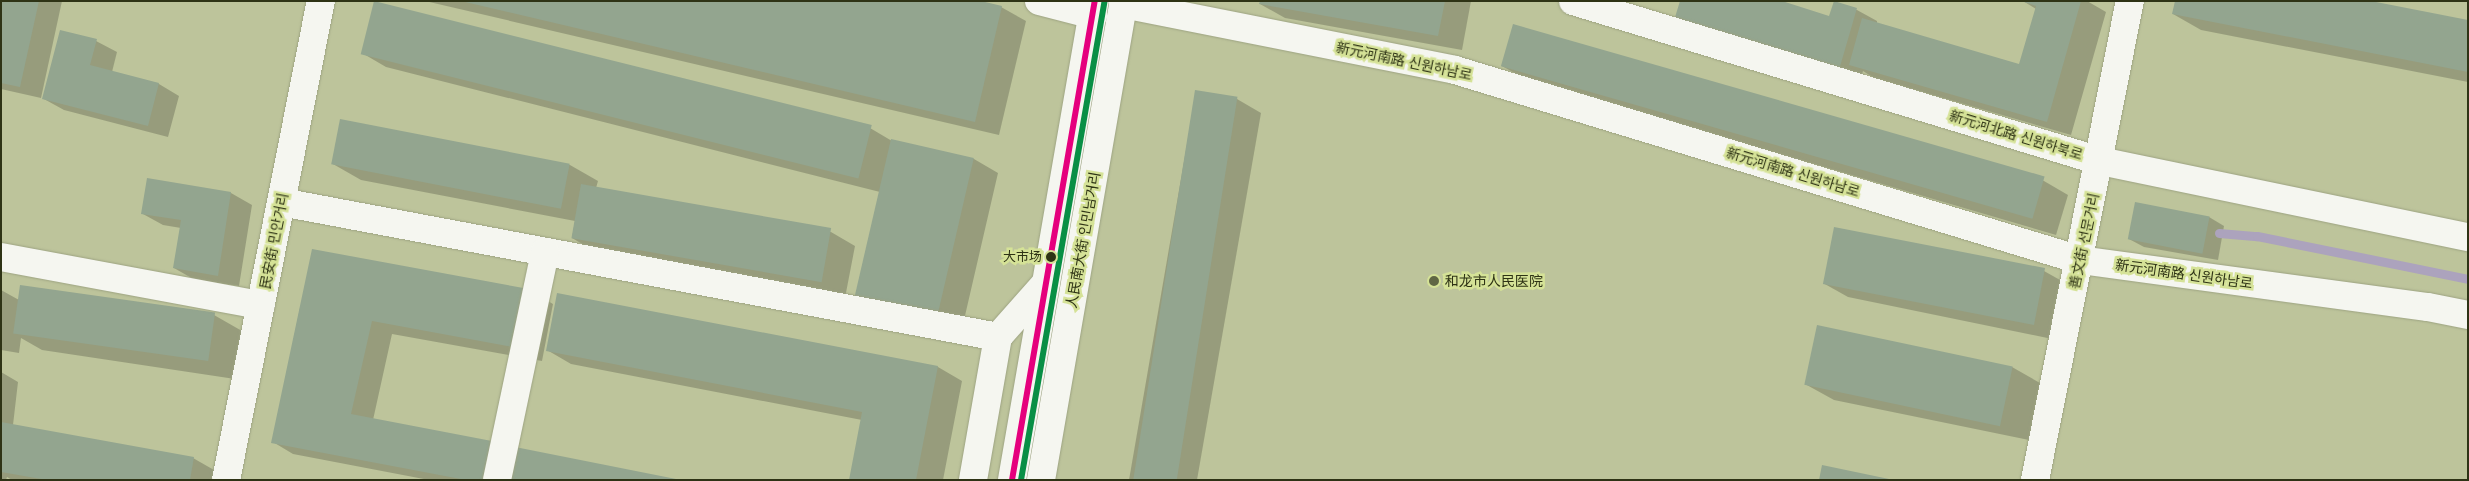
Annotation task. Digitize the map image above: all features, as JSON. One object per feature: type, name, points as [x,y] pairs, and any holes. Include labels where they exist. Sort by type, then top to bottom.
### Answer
[{"type":"street","name":"民安街 민안거리","points":[[226,480],[321,1]]},
{"type":"street","points":[[1039,1],[1094,8]]},
{"type":"street","name":"新元河北路 신원하북로","points":[[1573,1],[2100,160],[2467,232]]},
{"type":"street","name":"善文街 선문거리","points":[[2035,480],[2100,160],[2130,1]]},
{"type":"street","name":"人民南大街 인민남거리","points":[[1041,480],[1124,3]]},
{"type":"street","name":"新元河南路 신원하남로","points":[[1124,3],[1455,70],[2080,260],[2428,307],[2468,315]]},
{"type":"street","name":"人民南大街 인민남거리","points":[[1012,480],[1094,8]]},
{"type":"street","points":[[281,202],[998,337],[972,480]]},
{"type":"street","points":[[497,480],[545,252]]},
{"type":"street","points":[[1,257],[261,305]]},
{"type":"street","name":"人民南大街 인민남거리","points":[[998,337],[1046,283]]},
{"type":"building","points":[[1,1],[39,1],[20,87],[1,83]]},
{"type":"building","points":[[374,1],[872,125],[858,178],[361,54]]},
{"type":"building","points":[[461,1],[981,1],[1002,6],[975,122]]},
{"type":"building","points":[[1260,1],[1445,1],[1438,36],[1259,4]]},
{"type":"building","points":[[1680,1],[1782,1],[1829,16],[1834,1],[1857,8],[1837,77],[1672,27]]},
{"type":"building","points":[[2021,1],[2081,1],[2047,122],[1849,65],[1862,18],[2019,64],[2036,6]]},
{"type":"building","points":[[2175,1],[2371,1],[2468,20],[2468,72],[2172,14]]},
{"type":"building","points":[[1513,24],[2045,176],[2032,219],[1501,66]]},
{"type":"building","points":[[60,30],[97,39],[90,65],[159,83],[148,126],[42,99]]},
{"type":"building","points":[[1195,90],[1237,97],[1177,480],[1133,480]]},
{"type":"building","points":[[340,119],[570,164],[561,209],[331,164]]},
{"type":"building","points":[[891,139],[974,158],[936,320],[854,301]]},
{"type":"building","points":[[147,178],[231,192],[218,276],[173,268],[181,220],[141,214]]},
{"type":"building","points":[[581,184],[831,228],[822,282],[571,238]]},
{"type":"building","points":[[2135,202],[2210,217],[2202,254],[2128,239]]},
{"type":"building","points":[[1834,227],[2045,268],[2034,325],[1823,284]]},
{"type":"building","points":[[312,249],[529,289],[518,348],[372,321],[351,414],[497,442],[490,480],[466,480],[271,443]]},
{"type":"building","points":[[20,285],[215,312],[208,361],[13,334]]},
{"type":"building","points":[[557,293],[938,366],[916,480],[849,480],[862,412],[546,351]]},
{"type":"building","points":[[1817,325],[2013,367],[2000,426],[1804,385]]},
{"type":"building","points":[[1,422],[194,457],[190,480],[47,480],[1,472]]},
{"type":"building","points":[[515,447],[676,479],[676,480],[508,480]]},
{"type":"building","points":[[1822,465],[1889,479],[1889,480],[1819,480]]},
{"type":"waterway","points":[[2219,233],[2257,236],[2468,279]]},
{"type":"transit line","points":[[1012,480],[1095,1]]},
{"type":"transit line","points":[[1021,480],[1104,2]]},
{"type":"place","name":"大市场","points":[[1051,257]]},
{"type":"place","name":"和龙市人民医院","points":[[1434,281]]}]
